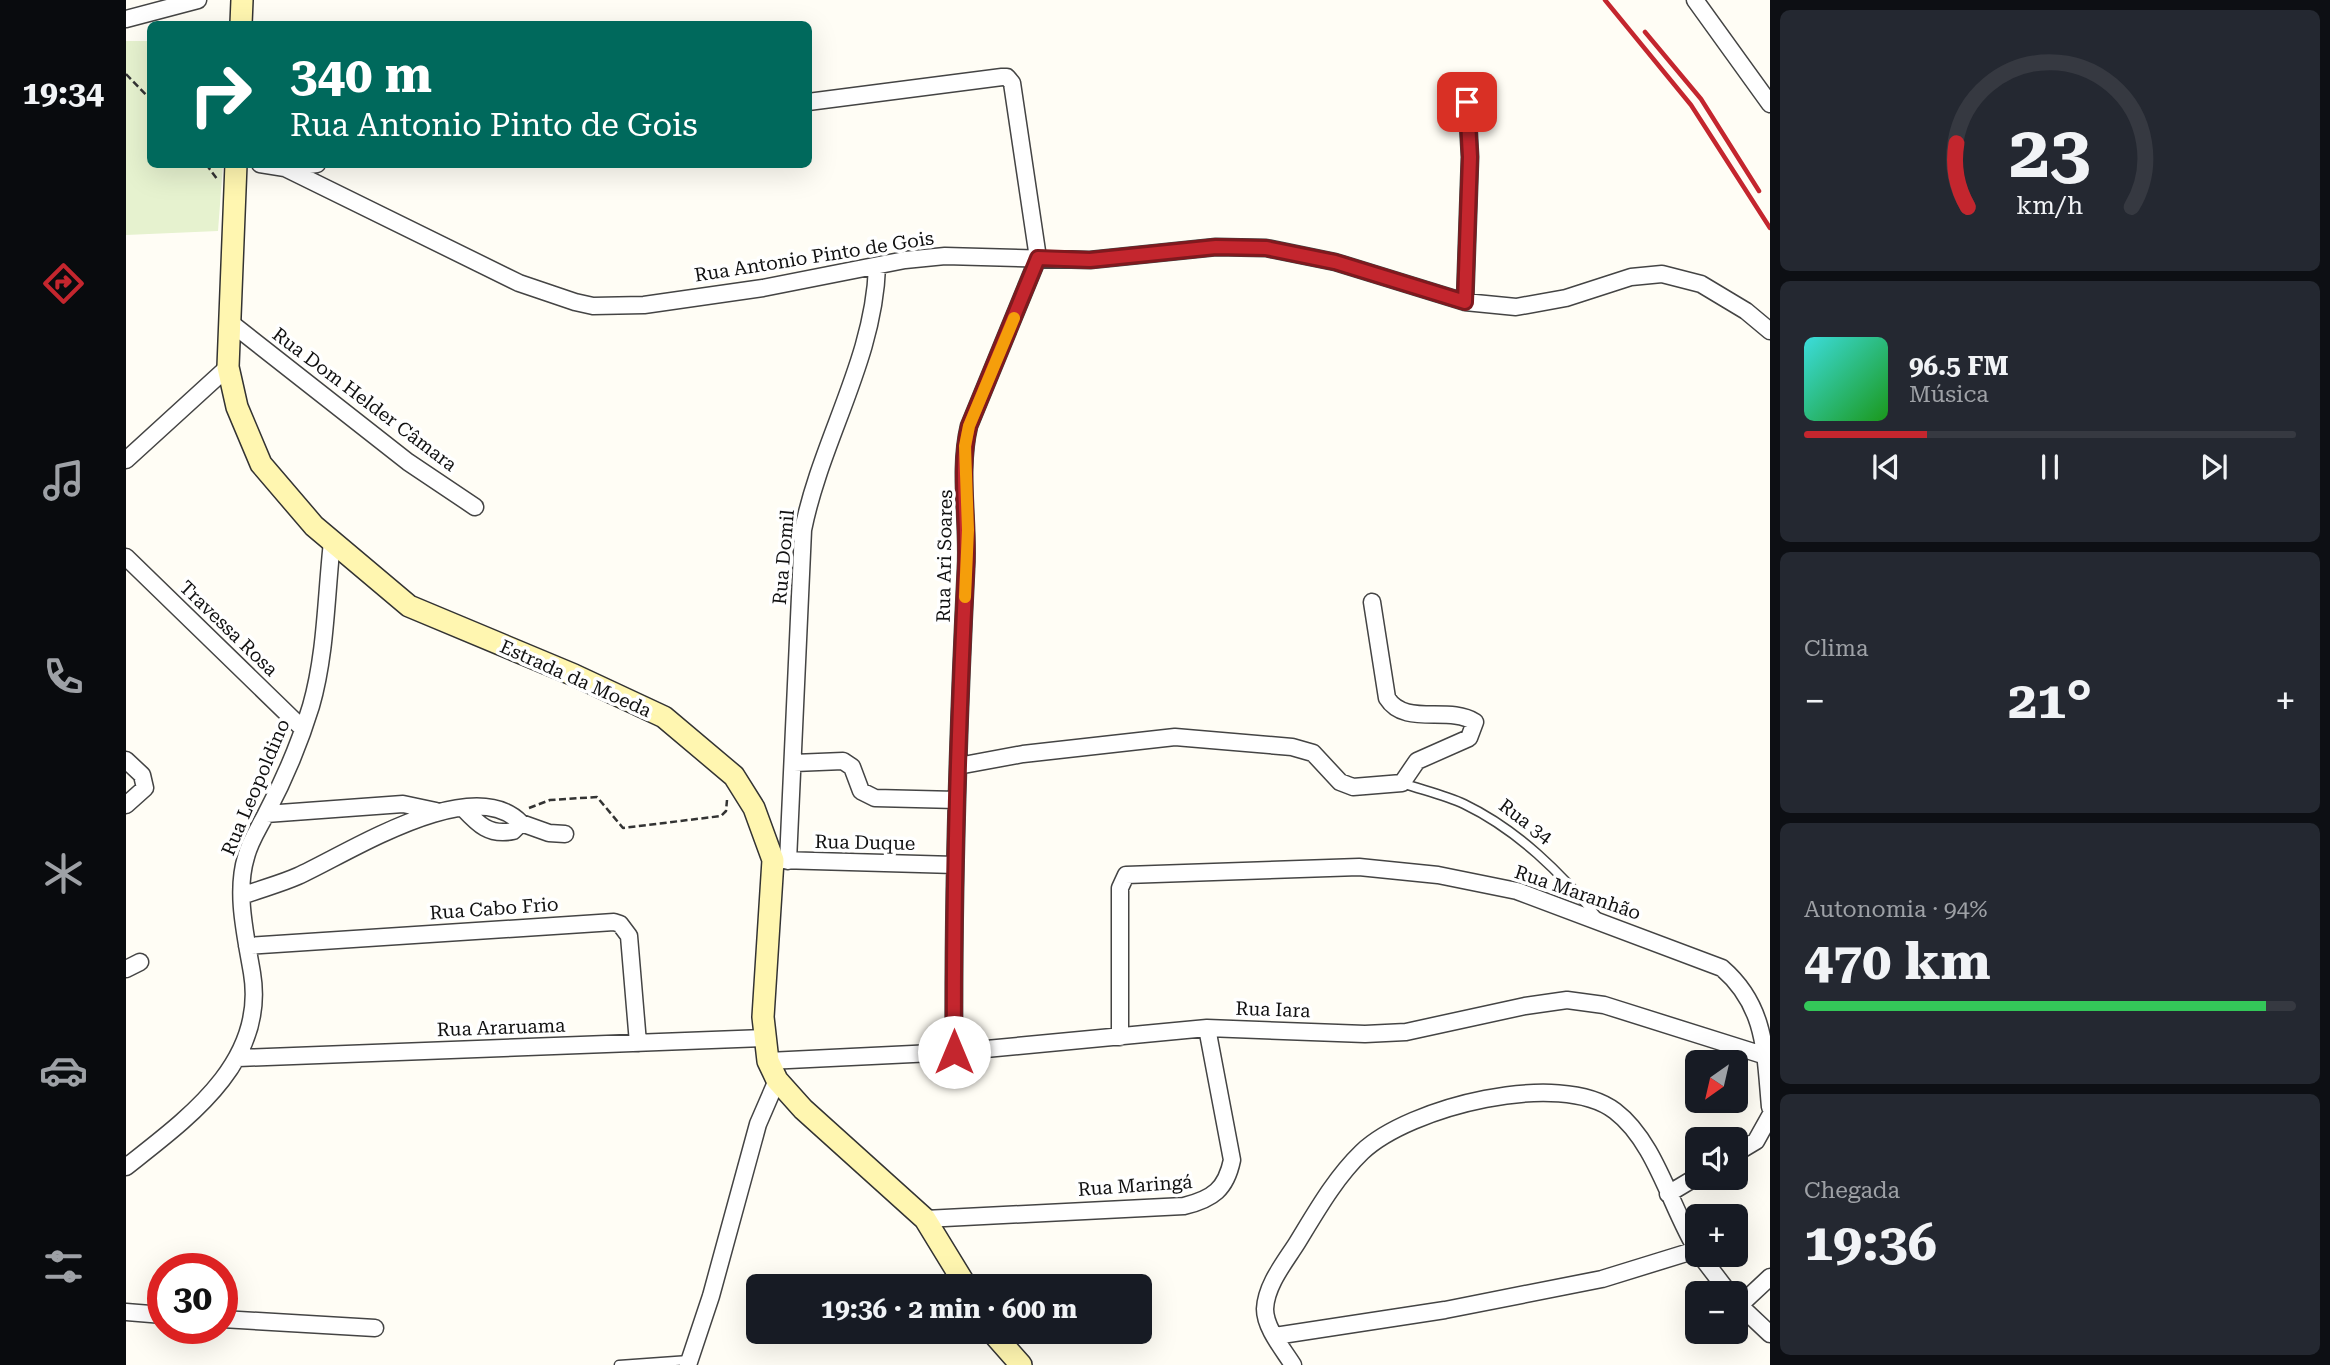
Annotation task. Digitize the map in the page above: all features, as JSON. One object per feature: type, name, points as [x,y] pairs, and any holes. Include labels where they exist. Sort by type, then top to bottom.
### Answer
[{"type":"main road","points":[[241,21],[242,0]]},
{"type":"main road","name":"Estrada da Moeda","points":[[236,168],[228,367],[237,407],[261,464],[301,513],[409,606],[664,717],[734,776],[781,860]]},
{"type":"main road","points":[[781,860],[763,1017],[772,1070],[803,1109],[925,1219],[959,1274]]},
{"type":"main road","points":[[1003,1344],[1021,1365]]},
{"type":"street","points":[[126,19],[198,0]]},
{"type":"street","points":[[1698,1],[1770,104]]},
{"type":"street","points":[[812,101],[1007,77],[1012,83],[1038,258]]},
{"type":"street","points":[[1465,302],[1470,157],[1467,102]]},
{"type":"street","points":[[280,168],[291,168]]},
{"type":"street","name":"Rua Antonio Pinto de Gois","points":[[285,169],[519,283],[593,306],[657,303],[763,288],[944,256],[1090,260],[1216,247],[1266,248],[1335,262],[1465,302],[1530,306],[1631,277],[1662,274],[1701,284],[1746,311],[1770,331]]},
{"type":"street","name":"Rua Ari Soares","points":[[954,1052],[955,865],[968,540],[965,446],[969,426],[1038,258]]},
{"type":"street","name":"Rua Domil","points":[[781,860],[794,763],[803,530],[811,491],[864,352],[876,300],[877,267]]},
{"type":"street","name":"Rua Dom Helder Câmara","points":[[231,323],[408,462],[475,507]]},
{"type":"street","points":[[126,460],[228,367]]},
{"type":"street","name":"Rua Leopoldino","points":[[126,1167],[190,1114],[238,1058],[251,1028],[254,1003],[242,896],[245,860],[303,729],[317,679],[332,542]]},
{"type":"street","name":"Travessa Rosa","points":[[126,557],[303,729]]},
{"type":"street","points":[[958,766],[1023,754],[1175,737],[1292,747],[1313,753],[1340,782],[1353,787],[1402,783],[1417,761],[1469,738],[1475,722],[1456,714],[1404,713],[1394,708],[1387,698],[1372,602]]},
{"type":"street","points":[[126,760],[142,775],[145,788],[131,802]]},
{"type":"street","points":[[794,763],[843,761],[852,767],[861,791],[875,799],[957,800]]},
{"type":"street","points":[[266,814],[403,804],[436,811],[498,808],[548,833],[565,834]]},
{"type":"street","points":[[463,808],[481,827],[491,832],[513,831],[517,818]]},
{"type":"street","points":[[242,896],[295,877],[436,811]]},
{"type":"street","name":"Rua Duque","points":[[781,860],[955,865]]},
{"type":"street","name":"Rua Maranhão","points":[[1121,1037],[1119,888],[1126,875],[1359,867],[1438,875],[1517,891],[1722,968],[1741,985],[1757,1016],[1766,1056],[1770,1107]]},
{"type":"street","name":"Rua Cabo Frio","points":[[247,946],[620,923],[629,936],[638,1043]]},
{"type":"street","name":"Rua Iara","points":[[772,1070],[1207,1028],[1365,1034],[1406,1032],[1525,1006],[1567,1000],[1604,1005],[1766,1056]]},
{"type":"street","name":"Rua Maringá","points":[[925,1219],[1184,1206],[1204,1201],[1217,1194],[1229,1176],[1232,1160],[1207,1028]]},
{"type":"street","name":"Rua Araruama","points":[[238,1058],[765,1038]]},
{"type":"street","points":[[689,1363],[711,1296],[772,1070]]},
{"type":"street","points":[[1293,1365],[1275,1336],[1265,1311],[1274,1280],[1322,1203],[1362,1152],[1387,1133],[1418,1117],[1487,1099],[1523,1095],[1565,1094],[1594,1100],[1612,1109],[1639,1135],[1685,1227]]},
{"type":"street","points":[[1748,1146],[1756,1141],[1770,1116]]},
{"type":"street","points":[[1668,1194],[1685,1184]]},
{"type":"street","points":[[1275,1336],[1445,1310],[1602,1279],[1685,1256]]},
{"type":"street","points":[[1710,1267],[1720,1281]]},
{"type":"street","points":[[1748,1291],[1770,1277]]},
{"type":"street","points":[[126,1312],[147,1314]]},
{"type":"street","points":[[1748,1313],[1770,1334]]},
{"type":"street","points":[[238,1320],[375,1328]]},
{"type":"lane","name":"Rua 34","points":[[1402,783],[1462,803],[1498,823],[1529,846],[1578,893],[1603,924]]},
{"type":"lane","points":[[619,1365],[689,1363]]},
{"type":"path","points":[[126,74],[147,96]]},
{"type":"path","points":[[517,818],[550,800],[597,797],[623,828],[721,816],[726,811],[734,776]]},
{"type":"green space","points":[[126,41],[147,41],[147,168],[223,168],[218,231],[126,235]]},
{"type":"railway","points":[[1605,0],[1691,105],[1770,228]]},
{"type":"railway","points":[[1645,32],[1701,99],[1759,191]]},
{"type":"slow traffic","points":[[965,597],[968,530],[965,446],[969,426],[1014,318]]},
{"type":"route","points":[[954,1052],[955,865],[968,530],[965,446],[969,426],[1038,258],[1090,260],[1216,247],[1266,248],[1335,262],[1465,302],[1470,157],[1467,102]]}]
